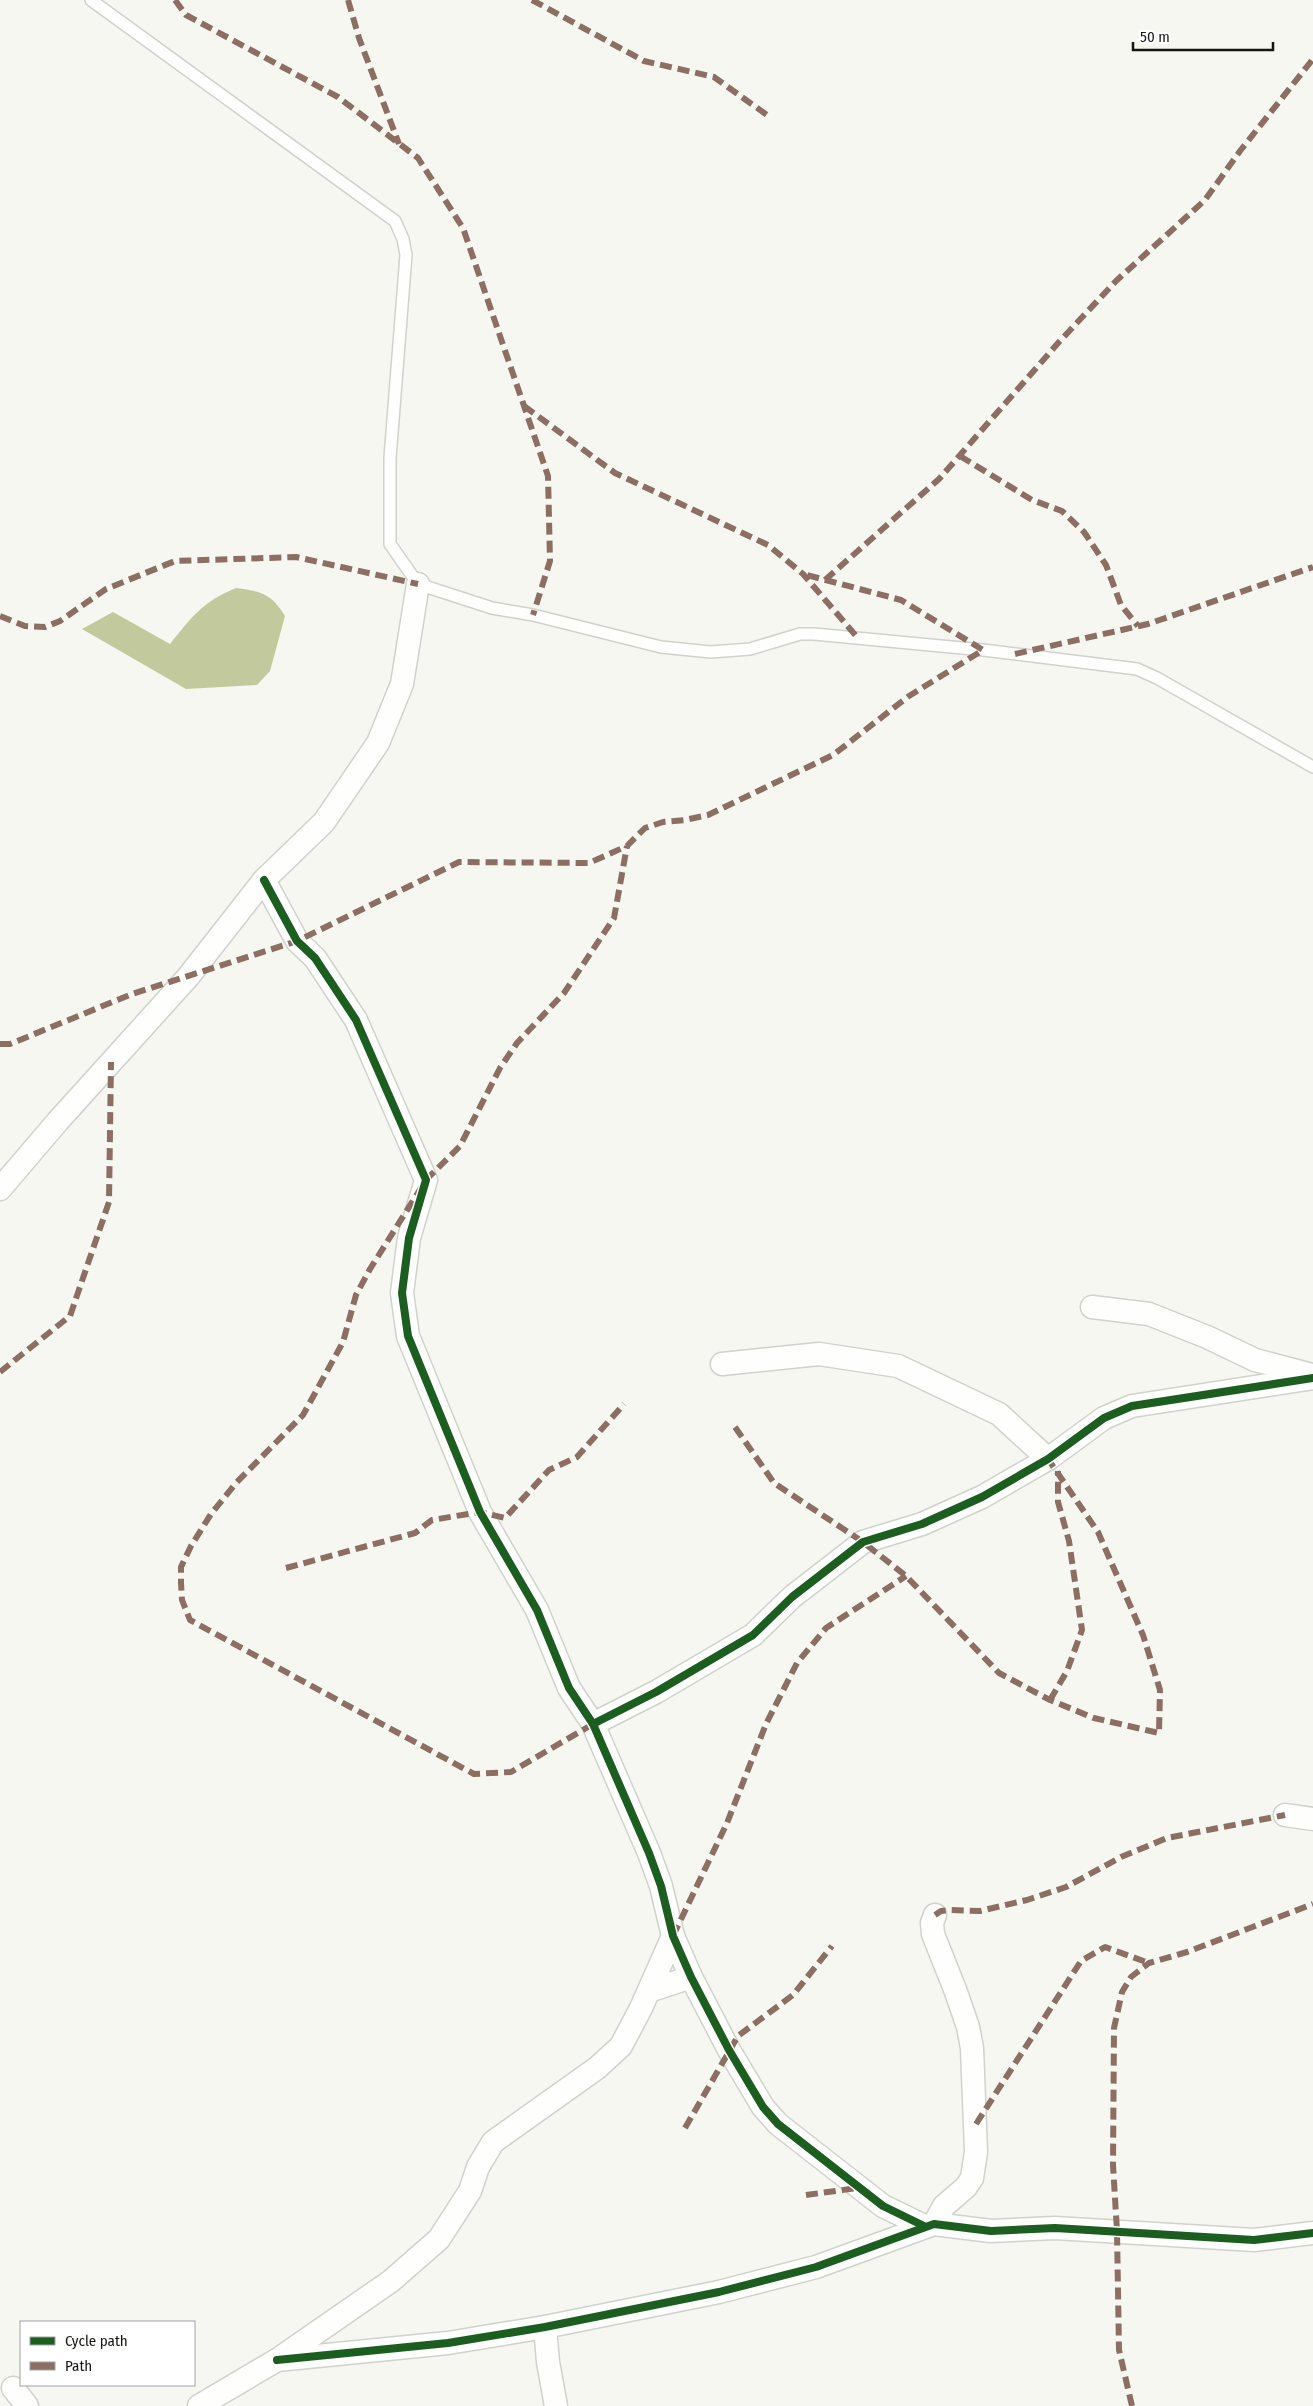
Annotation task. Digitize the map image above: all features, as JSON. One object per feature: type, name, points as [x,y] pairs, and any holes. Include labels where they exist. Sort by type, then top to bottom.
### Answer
[{"type":"street","points":[[0,1189],[58,1121],[188,977],[264,880],[324,822],[378,743],[402,684],[418,584]]},
{"type":"street","points":[[264,880],[297,942],[315,958],[356,1020],[426,1180],[409,1238],[402,1293],[408,1336],[480,1512],[537,1610],[569,1688],[592,1724],[649,1853],[661,1886],[674,1936],[691,1977],[729,2050],[763,2107],[778,2124],[883,2206],[929,2225],[991,2231],[1055,2228],[1254,2240],[1313,2233]]},
{"type":"street","points":[[1092,1307],[1149,1314],[1207,1336],[1255,1360],[1313,1377]]},
{"type":"street","points":[[722,1364],[818,1354],[898,1366],[999,1414],[1048,1459]]},
{"type":"street","points":[[592,1724],[656,1692],[753,1635],[792,1597],[863,1542],[931,1520],[982,1497],[1048,1459],[1104,1418],[1132,1406],[1313,1377]]},
{"type":"street","points":[[1285,1815],[1313,1819]]},
{"type":"street","points":[[277,2360],[448,2343],[545,2327],[783,2277],[872,2248],[929,2225],[944,2206],[966,2187],[972,2178],[976,2152],[972,2048],[968,2027],[933,1934],[932,1923],[935,1916]]},
{"type":"street","points":[[199,2406],[277,2360],[391,2282],[440,2239],[470,2190],[478,2167],[493,2142],[611,2057],[628,2035],[674,1936]]},
{"type":"street","points":[[649,1991],[691,1977]]},
{"type":"street","points":[[545,2327],[548,2362],[556,2406]]},
{"type":"street","points":[[13,2388],[27,2406]]},
{"type":"lane","points":[[91,0],[395,220],[403,239],[406,255],[390,458],[390,544],[418,584],[492,608],[533,615],[661,647],[711,652],[750,649],[800,634],[814,634],[983,650],[1137,669],[1158,678],[1313,767]]},
{"type":"shaded area","points":[[236,588],[259,592],[265,595],[275,603],[285,616],[270,671],[257,685],[186,689],[82,629],[113,612],[170,644],[198,611],[214,599]]},
{"type":"marked path","points":[[175,0],[186,15],[338,97],[418,158],[463,228],[548,476],[550,561],[533,615]]},
{"type":"marked path","points":[[348,0],[359,38],[399,144]]},
{"type":"marked path","points":[[532,0],[644,61],[714,77],[767,115]]},
{"type":"marked path","points":[[825,580],[939,479],[1059,342],[1116,281],[1205,200],[1240,151],[1313,59]]},
{"type":"marked path","points":[[524,406],[615,473],[768,545],[803,574],[857,637]]},
{"type":"marked path","points":[[960,456],[1032,500],[1062,511],[1084,532],[1106,565],[1121,605],[1138,626]]},
{"type":"marked path","points":[[0,616],[25,626],[45,627],[60,621],[106,589],[175,561],[296,557],[418,584]]},
{"type":"marked path","points":[[1015,654],[1148,624],[1313,567]]},
{"type":"marked path","points":[[0,1044],[10,1044],[132,994],[297,941],[459,862],[589,863],[627,846],[645,828],[663,822],[708,815],[833,755],[909,696],[983,650],[901,600],[803,574]]},
{"type":"marked path","points":[[593,1724],[511,1772],[474,1774],[190,1620],[182,1600],[181,1567],[191,1546],[211,1514],[236,1483],[303,1415],[343,1342],[356,1295],[370,1269],[426,1180],[460,1146],[500,1068],[517,1043],[564,993],[614,918],[627,846]]},
{"type":"marked path","points":[[0,1372],[70,1316],[109,1202],[111,1062]]},
{"type":"marked path","points":[[286,1568],[415,1533],[432,1520],[480,1512],[505,1518],[549,1470],[577,1457],[624,1404]]},
{"type":"marked path","points":[[735,1427],[774,1483],[863,1542],[906,1576],[999,1673],[1050,1700],[1094,1718],[1159,1733],[1160,1690],[1143,1635],[1098,1532],[1048,1459]]},
{"type":"marked path","points":[[1050,1700],[1067,1671],[1082,1630],[1069,1541],[1058,1502],[1058,1471]]},
{"type":"marked path","points":[[673,1936],[727,1823],[766,1724],[797,1663],[826,1628],[906,1576]]},
{"type":"marked path","points":[[935,1915],[941,1911],[950,1910],[980,1911],[1027,1900],[1066,1887],[1121,1857],[1167,1838],[1285,1815]]},
{"type":"marked path","points":[[1132,2406],[1119,2350],[1117,2231],[1113,2165],[1114,2028],[1122,1992],[1131,1977],[1149,1963],[1187,1952],[1313,1904]]},
{"type":"marked path","points":[[685,2128],[738,2036],[793,1995],[832,1946]]},
{"type":"marked path","points":[[976,2124],[1081,1961],[1105,1947],[1149,1963]]},
{"type":"marked path","points":[[806,2195],[857,2188]]},
{"type":"cycle path","points":[[264,880],[297,941],[315,958],[356,1020],[426,1180],[409,1238],[402,1293],[408,1336],[480,1512],[537,1610],[569,1688],[593,1724],[649,1853],[661,1886],[673,1936],[691,1977],[729,2050],[763,2107],[778,2124],[883,2206],[924,2226]]},
{"type":"cycle path","points":[[593,1724],[656,1692],[753,1635],[792,1597],[863,1542],[922,1524],[982,1497],[1048,1459],[1104,1418],[1132,1406],[1313,1378]]},
{"type":"cycle path","points":[[277,2360],[448,2343],[545,2327],[719,2292],[816,2267],[934,2224],[991,2231],[1055,2228],[1254,2240],[1313,2233]]}]
